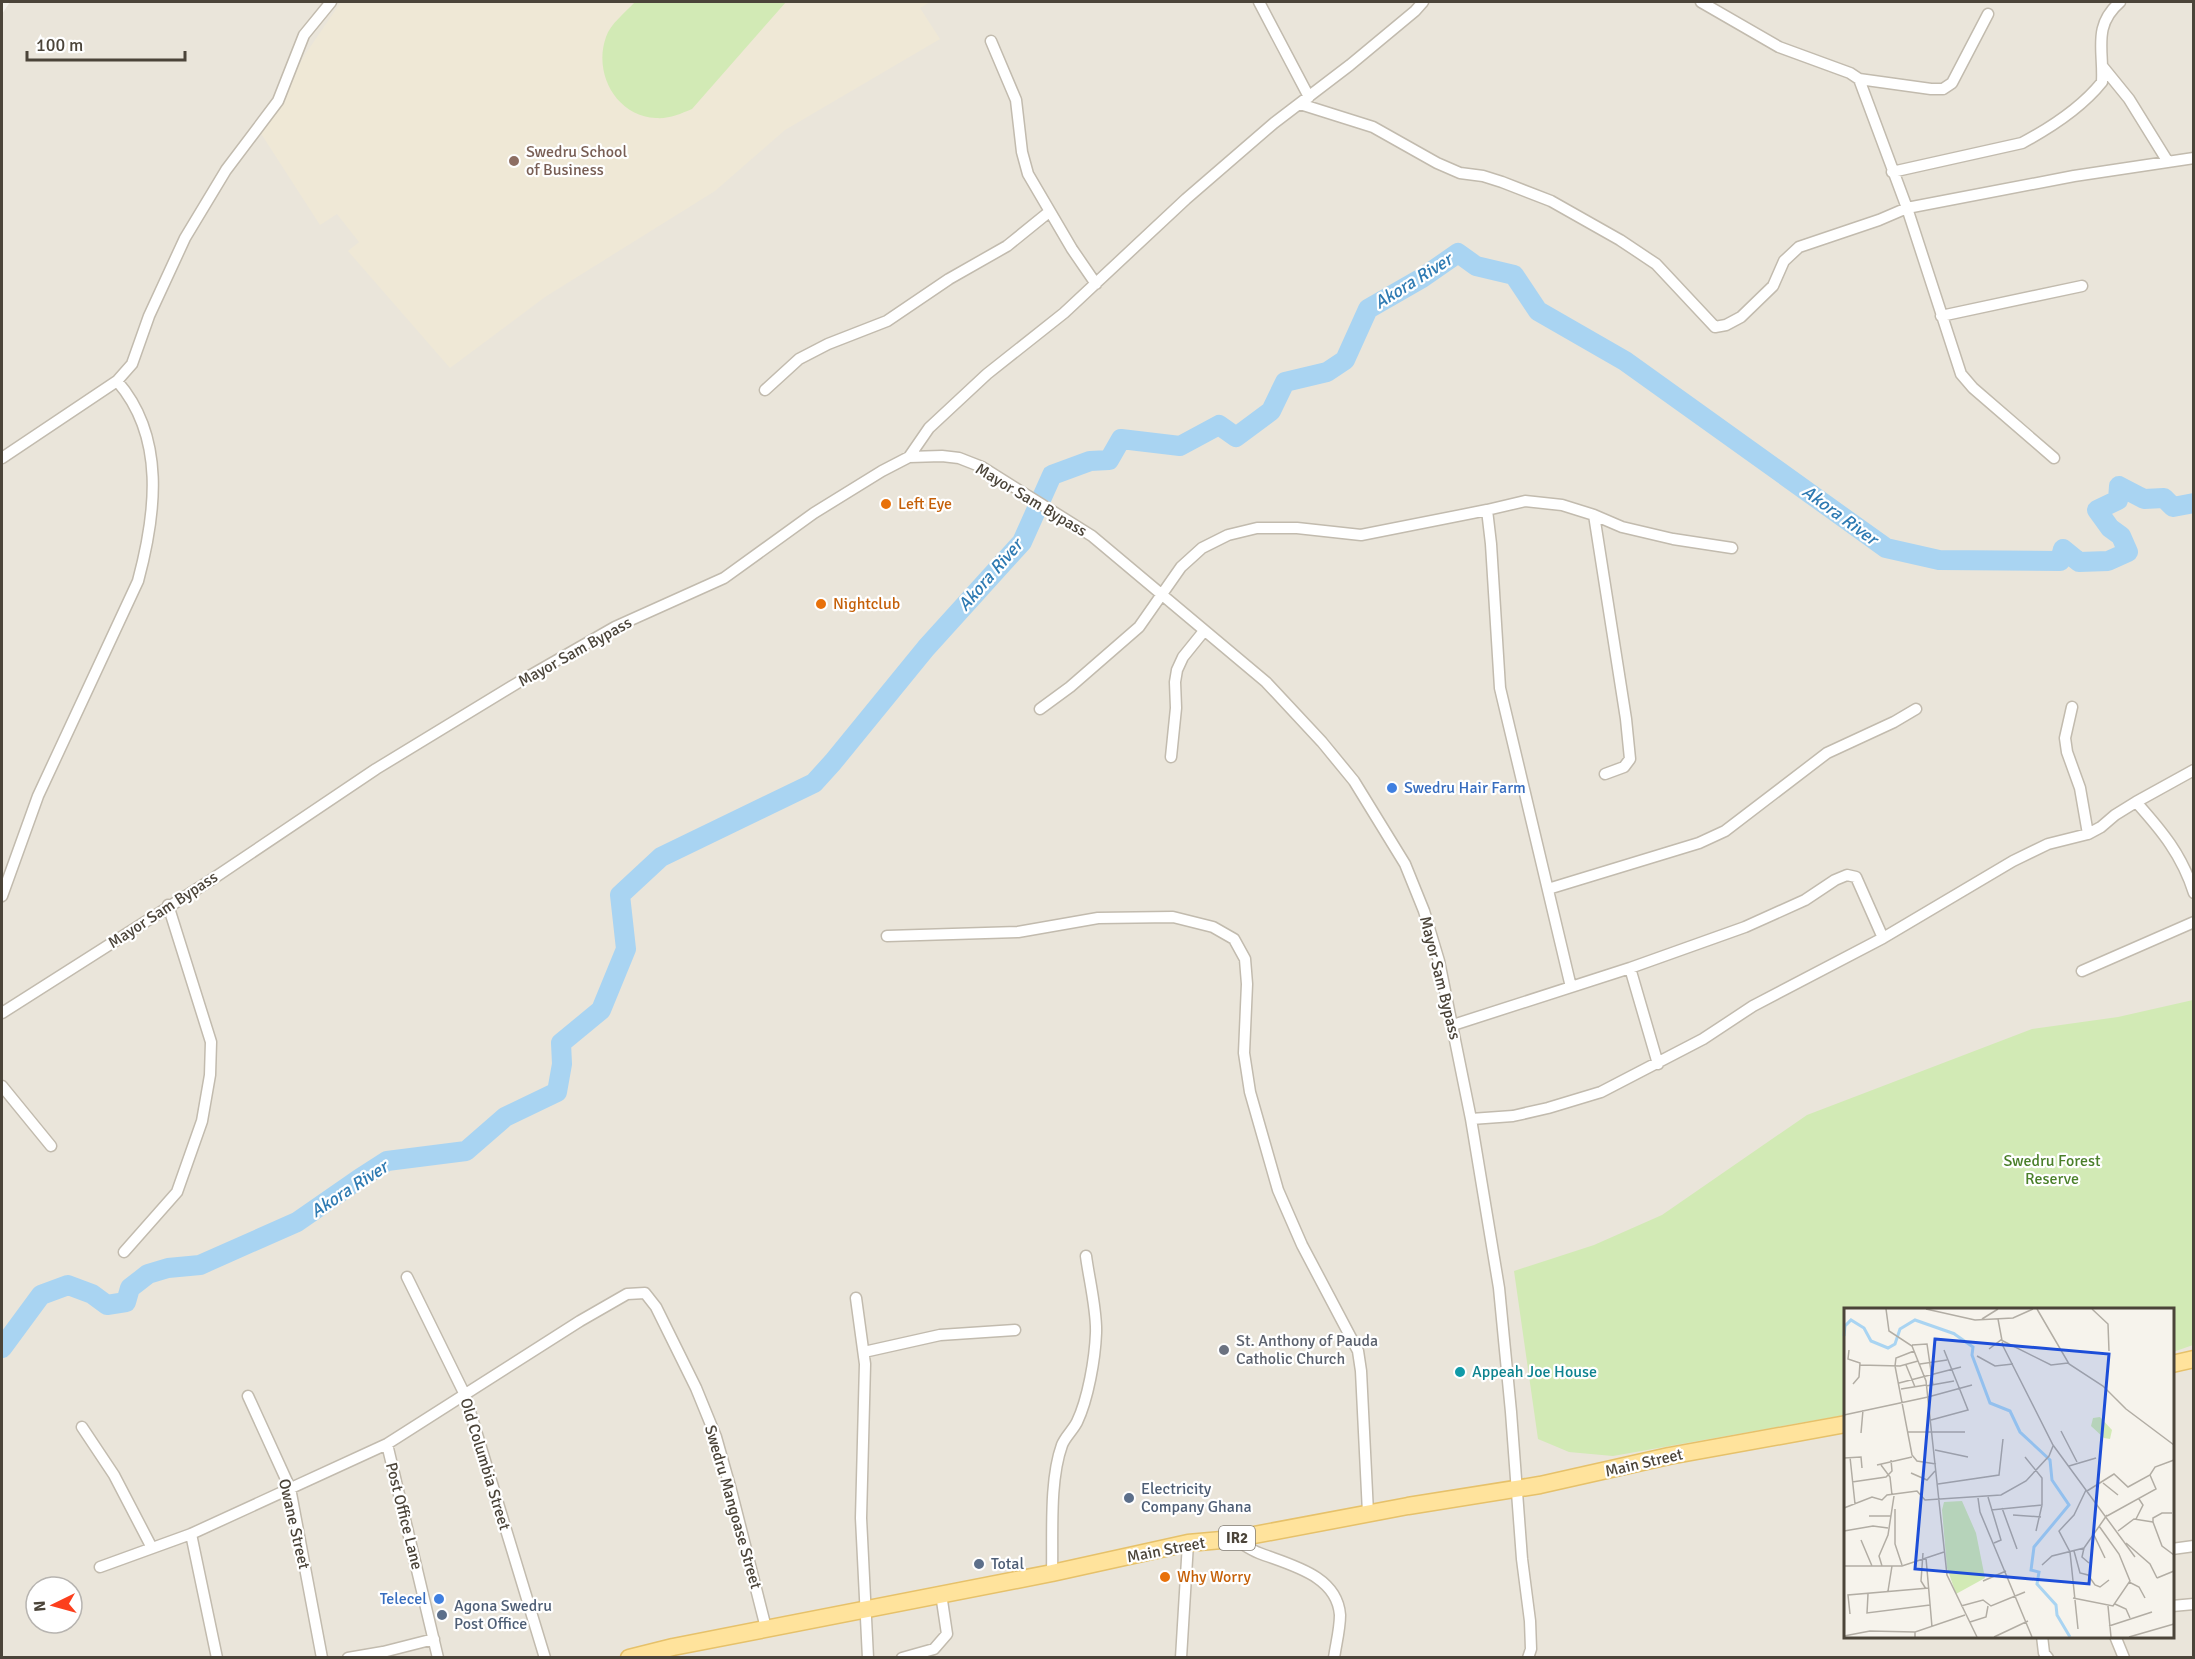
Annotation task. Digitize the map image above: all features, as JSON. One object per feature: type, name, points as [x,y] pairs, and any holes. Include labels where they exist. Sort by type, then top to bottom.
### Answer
[{"type":"main road","points":[[2174,1364],[2193,1359]]},
{"type":"main road","name":"Main Street","points":[[629,1658],[766,1628],[1052,1573],[1188,1543],[1233,1539],[1572,1478],[1669,1456],[1844,1424]]},
{"type":"street","points":[[2,458],[117,381],[132,364],[149,316],[185,238],[226,170],[278,101],[304,34],[331,2]]},
{"type":"street","points":[[1258,2],[1309,97]]},
{"type":"street","points":[[909,457],[929,428],[987,374],[1064,314],[1186,199],[1274,123],[1400,24],[1423,2]]},
{"type":"street","points":[[1892,172],[2022,143],[2091,95],[2102,82],[2100,34],[2106,17],[2120,2]]},
{"type":"street","points":[[1709,4],[1779,46],[1850,73],[1859,79],[1931,89],[1943,89],[1952,83],[1989,14]]},
{"type":"street","points":[[991,41],[1016,100],[1022,152],[1028,174],[1049,212],[1096,284]]},
{"type":"street","points":[[2103,67],[2129,99],[2168,162]]},
{"type":"street","points":[[1859,79],[1907,208],[1961,374],[1973,388],[2054,458]]},
{"type":"street","points":[[1300,104],[1373,128],[1437,164],[1460,173],[1502,182],[1551,201],[1620,240],[1656,264],[1715,327],[1726,325],[1742,317],[1773,286],[1784,261],[1799,247],[1907,208],[2074,176],[2193,158]]},
{"type":"street","points":[[765,390],[799,360],[828,344],[886,321],[949,279],[1007,246],[1049,212]]},
{"type":"street","points":[[1941,316],[2082,286]]},
{"type":"street","points":[[2,896],[38,796],[138,580],[148,546],[153,512],[152,458],[148,436],[117,381]]},
{"type":"street","name":"Mayor Sam Bypass","points":[[2,1013],[168,905],[211,880],[376,769],[615,627],[724,578],[814,513],[882,471],[909,457],[959,458],[982,468],[1092,536],[1266,682],[1322,742],[1354,781],[1405,864],[1424,911],[1439,961],[1471,1119],[1499,1288],[1522,1560],[1530,1621],[1531,1649],[1528,1658]]},
{"type":"street","points":[[1040,709],[1070,687],[1139,627],[1181,567],[1202,548],[1228,535],[1257,528],[1297,528],[1361,535],[1525,501],[1562,505],[1594,514],[1622,527],[1673,539],[1732,548]]},
{"type":"street","points":[[1486,510],[1491,544],[1500,688],[1571,987]]},
{"type":"street","points":[[1594,514],[1623,697],[1630,759],[1624,767],[1605,774]]},
{"type":"street","points":[[1171,757],[1176,708],[1176,670],[1183,657],[1204,632]]},
{"type":"street","points":[[2072,707],[2065,738],[2067,752],[2080,788],[2088,834]]},
{"type":"street","points":[[1548,890],[1699,843],[1725,831],[1827,753],[1894,722],[1916,708]]},
{"type":"street","points":[[1471,1119],[1513,1116],[1602,1092],[1703,1039],[1753,1006],[1883,938],[2013,861],[2048,844],[2088,834],[2136,802],[2193,770]]},
{"type":"street","points":[[2136,802],[2165,835],[2189,879],[2193,893]]},
{"type":"street","points":[[1452,1024],[1630,968],[1779,914],[1847,875],[1856,878],[1883,938]]},
{"type":"street","points":[[124,1252],[177,1192],[202,1121],[210,1075],[211,1042],[168,905]]},
{"type":"street","points":[[887,936],[1018,932],[1098,918],[1173,917],[1213,927],[1234,939],[1245,959],[1247,984],[1244,1053],[1250,1092],[1278,1190],[1302,1245],[1358,1351],[1368,1514]]},
{"type":"street","points":[[2082,971],[2193,922]]},
{"type":"street","points":[[1630,968],[1658,1064]]},
{"type":"street","points":[[2,1086],[51,1146]]},
{"type":"street","points":[[1052,1573],[1053,1494],[1062,1444],[1076,1424],[1082,1409],[1091,1372],[1096,1332],[1086,1256]]},
{"type":"street","name":"Old Columbia Street","points":[[407,1277],[465,1395],[545,1658]]},
{"type":"street","name":"Swedru Mangoase Street","points":[[465,1395],[580,1321],[627,1294],[645,1293],[656,1307],[691,1378],[716,1437],[766,1628]]},
{"type":"street","points":[[856,1298],[865,1364],[861,1518],[868,1658]]},
{"type":"street","points":[[864,1352],[940,1335],[1015,1330]]},
{"type":"street","points":[[100,1567],[190,1534],[387,1444],[465,1395]]},
{"type":"street","name":"Owane Street","points":[[248,1396],[290,1488],[322,1658]]},
{"type":"street","points":[[82,1427],[114,1475],[152,1548]]},
{"type":"street","name":"Post Office Lane","points":[[387,1444],[438,1658]]},
{"type":"street","points":[[190,1534],[217,1658]]},
{"type":"street","points":[[1233,1539],[1257,1552],[1296,1565],[1328,1586],[1336,1599],[1340,1616],[1334,1658]]},
{"type":"street","points":[[1181,1658],[1188,1543]]},
{"type":"street","points":[[2174,1549],[2193,1546]]},
{"type":"street","points":[[902,1658],[934,1649],[947,1634],[941,1594]]},
{"type":"street","points":[[2174,1606],[2193,1604]]},
{"type":"street","points":[[2042,1638],[2044,1653],[2048,1658]]},
{"type":"street","points":[[2116,1638],[2124,1658]]},
{"type":"street","points":[[348,1658],[434,1639]]},
{"type":"shaded area","points":[[10,2],[2193,2],[2193,1657],[2,1657],[2,14]]},
{"type":"shaded area","name":"Swedru School of Business","points":[[341,2],[930,2],[920,8],[940,39],[785,130],[715,191],[545,297],[450,368],[348,251],[359,242],[337,214],[320,225],[260,132],[306,53]]},
{"type":"green space","points":[[635,2],[786,2],[692,109],[674,116],[656,118],[629,110],[619,101],[611,90],[603,65],[603,51],[608,32]]},
{"type":"green space","name":"Swedru Forest Reserve","points":[[2193,1000],[2193,1345],[2174,1352],[2174,1308],[1844,1308],[1844,1415],[1613,1456],[1569,1452],[1538,1439],[1514,1271],[1594,1245],[1662,1215],[1807,1115],[2032,1029],[2118,1017]]},
{"type":"waterway","name":"Akora River","points":[[2,1348],[41,1295],[68,1285],[92,1294],[107,1305],[126,1302],[130,1288],[148,1274],[168,1268],[200,1265],[297,1222],[387,1161],[466,1151],[505,1117],[557,1092],[562,1064],[561,1043],[601,1010],[626,949],[620,895],[661,857],[814,783],[926,648],[1022,542],[1052,475],[1090,461],[1109,460],[1121,439],[1180,446],[1219,425],[1236,437],[1271,411],[1285,382],[1327,372],[1345,360],[1368,309],[1422,278],[1458,253],[1476,266],[1514,275],[1538,311],[1625,361],[1886,548],[1939,560],[2060,561],[2063,549],[2079,562],[2108,561],[2128,552],[2121,536],[2110,528],[2097,510],[2118,500],[2119,486],[2144,499],[2164,498],[2173,507],[2194,503]]},
{"type":"place","name":"Swedru School of Business","points":[[514,161]]},
{"type":"place","name":"Left Eye","points":[[886,504]]},
{"type":"place","name":"Nightclub","points":[[821,604]]},
{"type":"place","name":"Swedru Hair Farm","points":[[1392,788]]},
{"type":"place","name":"St. Anthony of Pauda Catholic Church","points":[[1224,1350]]},
{"type":"place","name":"Appeah Joe House","points":[[1460,1372]]},
{"type":"place","name":"Electricity Company Ghana","points":[[1129,1498]]},
{"type":"place","name":"Total","points":[[979,1564]]},
{"type":"place","name":"Why Worry","points":[[1165,1577]]},
{"type":"place","name":"Telecel","points":[[439,1599]]},
{"type":"place","name":"Agona Swedru Post Office","points":[[442,1615]]}]
